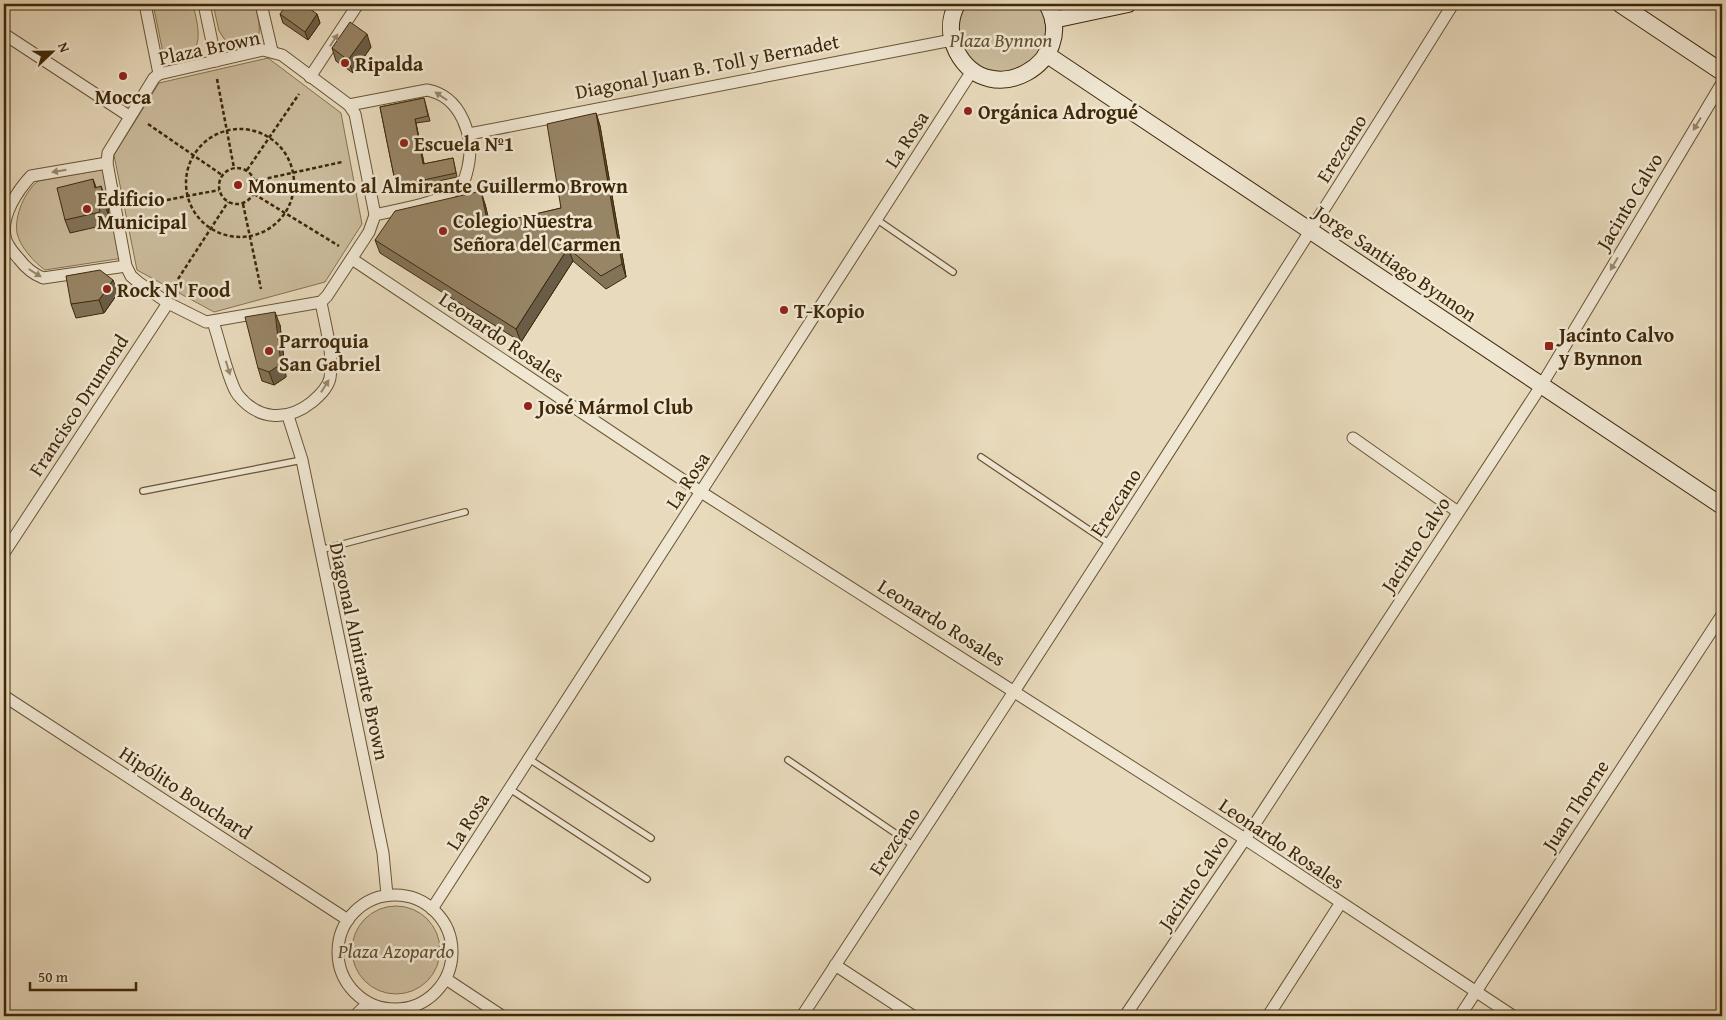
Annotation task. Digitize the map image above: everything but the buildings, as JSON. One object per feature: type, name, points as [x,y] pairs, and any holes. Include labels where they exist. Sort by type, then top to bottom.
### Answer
[{"type":"street","points":[[145,4],[159,74]]},
{"type":"street","points":[[204,4],[216,61]]},
{"type":"street","points":[[261,4],[272,52]]},
{"type":"street","points":[[310,77],[358,4]]},
{"type":"street","points":[[957,4],[953,12],[950,28],[952,40],[960,59],[972,71],[988,78],[1004,80],[1021,76],[1036,67],[1046,54],[1052,37],[1052,20],[1047,4]]},
{"type":"street","points":[[1052,20],[1128,4]]},
{"type":"street","name":"Erezcano","points":[[802,1016],[1016,692],[1311,232],[1453,4]]},
{"type":"street","points":[[1620,4],[1722,72]]},
{"type":"street","points":[[4,34],[129,116]]},
{"type":"street","name":"Diagonal Juan B. Toll y Bernadet","points":[[470,134],[952,40]]},
{"type":"street","name":"Plaza Brown","points":[[107,163],[108,153],[129,116],[154,78],[159,74],[263,50],[282,55],[349,105]]},
{"type":"street","name":"Jorge Santiago Bynnon","points":[[1046,54],[1722,506]]},
{"type":"street","name":"La Rosa","points":[[432,909],[972,71]]},
{"type":"street","name":"Jacinto Calvo","points":[[1125,1016],[1244,839],[1541,386],[1722,83]]},
{"type":"street","points":[[126,266],[43,278],[36,276],[22,263],[11,250],[4,237],[5,224],[11,205],[31,176],[107,163],[126,266],[131,276],[168,303],[196,318],[214,322],[321,302],[327,296],[369,232],[374,215],[357,118],[349,105],[427,90],[442,95],[457,111],[470,134],[468,170],[462,184],[441,198],[374,215]]},
{"type":"street","name":"Leonardo Rosales","points":[[352,259],[702,492],[1244,839],[1512,1016]]},
{"type":"street","points":[[214,322],[236,393],[260,411],[288,416],[303,409],[316,398],[329,381],[331,369],[321,302]]},
{"type":"street","name":"Francisco Drumond","points":[[4,553],[168,303]]},
{"type":"street","name":"Diagonal Almirante Brown","points":[[288,416],[302,460],[383,853],[387,895]]},
{"type":"street","points":[[1353,438],[1458,512]]},
{"type":"street","name":"Juan Thorne","points":[[1460,1016],[1722,615]]},
{"type":"street","name":"Hipólito Bouchard","points":[[4,696],[348,920]]},
{"type":"street","points":[[387,895],[415,898],[432,909],[442,918],[450,935],[453,954],[446,979],[440,989],[410,1012],[388,1010],[368,1004],[354,993],[344,979],[338,962],[338,944],[343,927],[353,913],[368,901],[387,895]]},
{"type":"street","points":[[1268,1016],[1340,904]]},
{"type":"street","points":[[836,965],[913,1016]]},
{"type":"street","points":[[446,979],[502,1016]]},
{"type":"street","points":[[356,1016],[368,1004]]},
{"type":"lane","points":[[876,219],[953,272]]},
{"type":"lane","points":[[981,457],[1110,544]]},
{"type":"lane","points":[[143,491],[302,460]]},
{"type":"lane","points":[[320,550],[465,512]]},
{"type":"lane","points":[[529,759],[651,838]]},
{"type":"lane","points":[[788,760],[914,846]]},
{"type":"lane","points":[[510,789],[647,879]]},
{"type":"path","points":[[1721,4],[1722,15]]},
{"type":"path","points":[[217,79],[234,168]]},
{"type":"path","points":[[247,170],[299,94]]},
{"type":"path","points":[[148,124],[222,175]]},
{"type":"path","points":[[243,129],[257,132],[269,138],[281,148],[293,173],[294,187],[285,212],[275,224],[263,232],[250,236],[236,237],[211,228],[193,209],[188,196],[186,182],[188,167],[194,156],[204,143],[227,130],[243,129]]},
{"type":"path","points":[[255,181],[342,162]]},
{"type":"path","points":[[234,168],[247,170],[255,181],[254,194],[243,204],[228,202],[219,190],[222,175],[234,168]]},
{"type":"path","points":[[135,206],[219,190]]},
{"type":"path","points":[[254,194],[339,246]]},
{"type":"path","points":[[178,279],[228,202]]},
{"type":"path","points":[[243,204],[261,289]]},
{"type":"green space","points":[[153,4],[193,4],[198,39],[196,47],[191,53],[172,59],[163,53]]},
{"type":"green space","points":[[213,4],[255,4],[259,32],[258,38],[254,43],[248,46],[239,46],[227,43],[219,31]]},
{"type":"green space","name":"Plaza Bynnon","points":[[964,4],[1038,4],[1044,17],[1046,31],[1044,40],[1034,59],[1019,69],[1002,72],[985,69],[971,59],[961,45],[958,26]]},
{"type":"green space","points":[[268,58],[341,113],[362,224],[325,282],[214,312],[137,270],[114,155],[159,83]]},
{"type":"green space","points":[[106,169],[123,258],[45,270],[28,254],[21,244],[17,233],[17,219],[25,197],[38,181]]},
{"type":"green space","name":"Plaza Azopardo","points":[[396,906],[413,909],[427,919],[437,933],[440,950],[437,967],[427,981],[413,991],[396,994],[379,991],[365,981],[355,967],[352,950],[355,933],[365,919],[379,909]]},
{"type":"place","name":"Ripalda","points":[[345,63]]},
{"type":"place","name":"Mocca","points":[[123,76]]},
{"type":"place","name":"Orgánica Adrogué","points":[[968,111]]},
{"type":"place","name":"Escuela Nº1","points":[[404,143]]},
{"type":"place","name":"Monumento al Almirante Guillermo Brown","points":[[238,185]]},
{"type":"place","name":"Edificio Municipal","points":[[87,209]]},
{"type":"place","name":"Colegio Nuestra Señora del Carmen","points":[[443,231]]},
{"type":"place","name":"Rock N' Food","points":[[107,289]]},
{"type":"place","name":"T-Kopio","points":[[784,310]]},
{"type":"place","name":"Jacinto Calvo y Bynnon","points":[[1549,346]]},
{"type":"place","name":"Parroquia San Gabriel","points":[[269,351]]},
{"type":"place","name":"José Mármol Club","points":[[528,406]]}]
